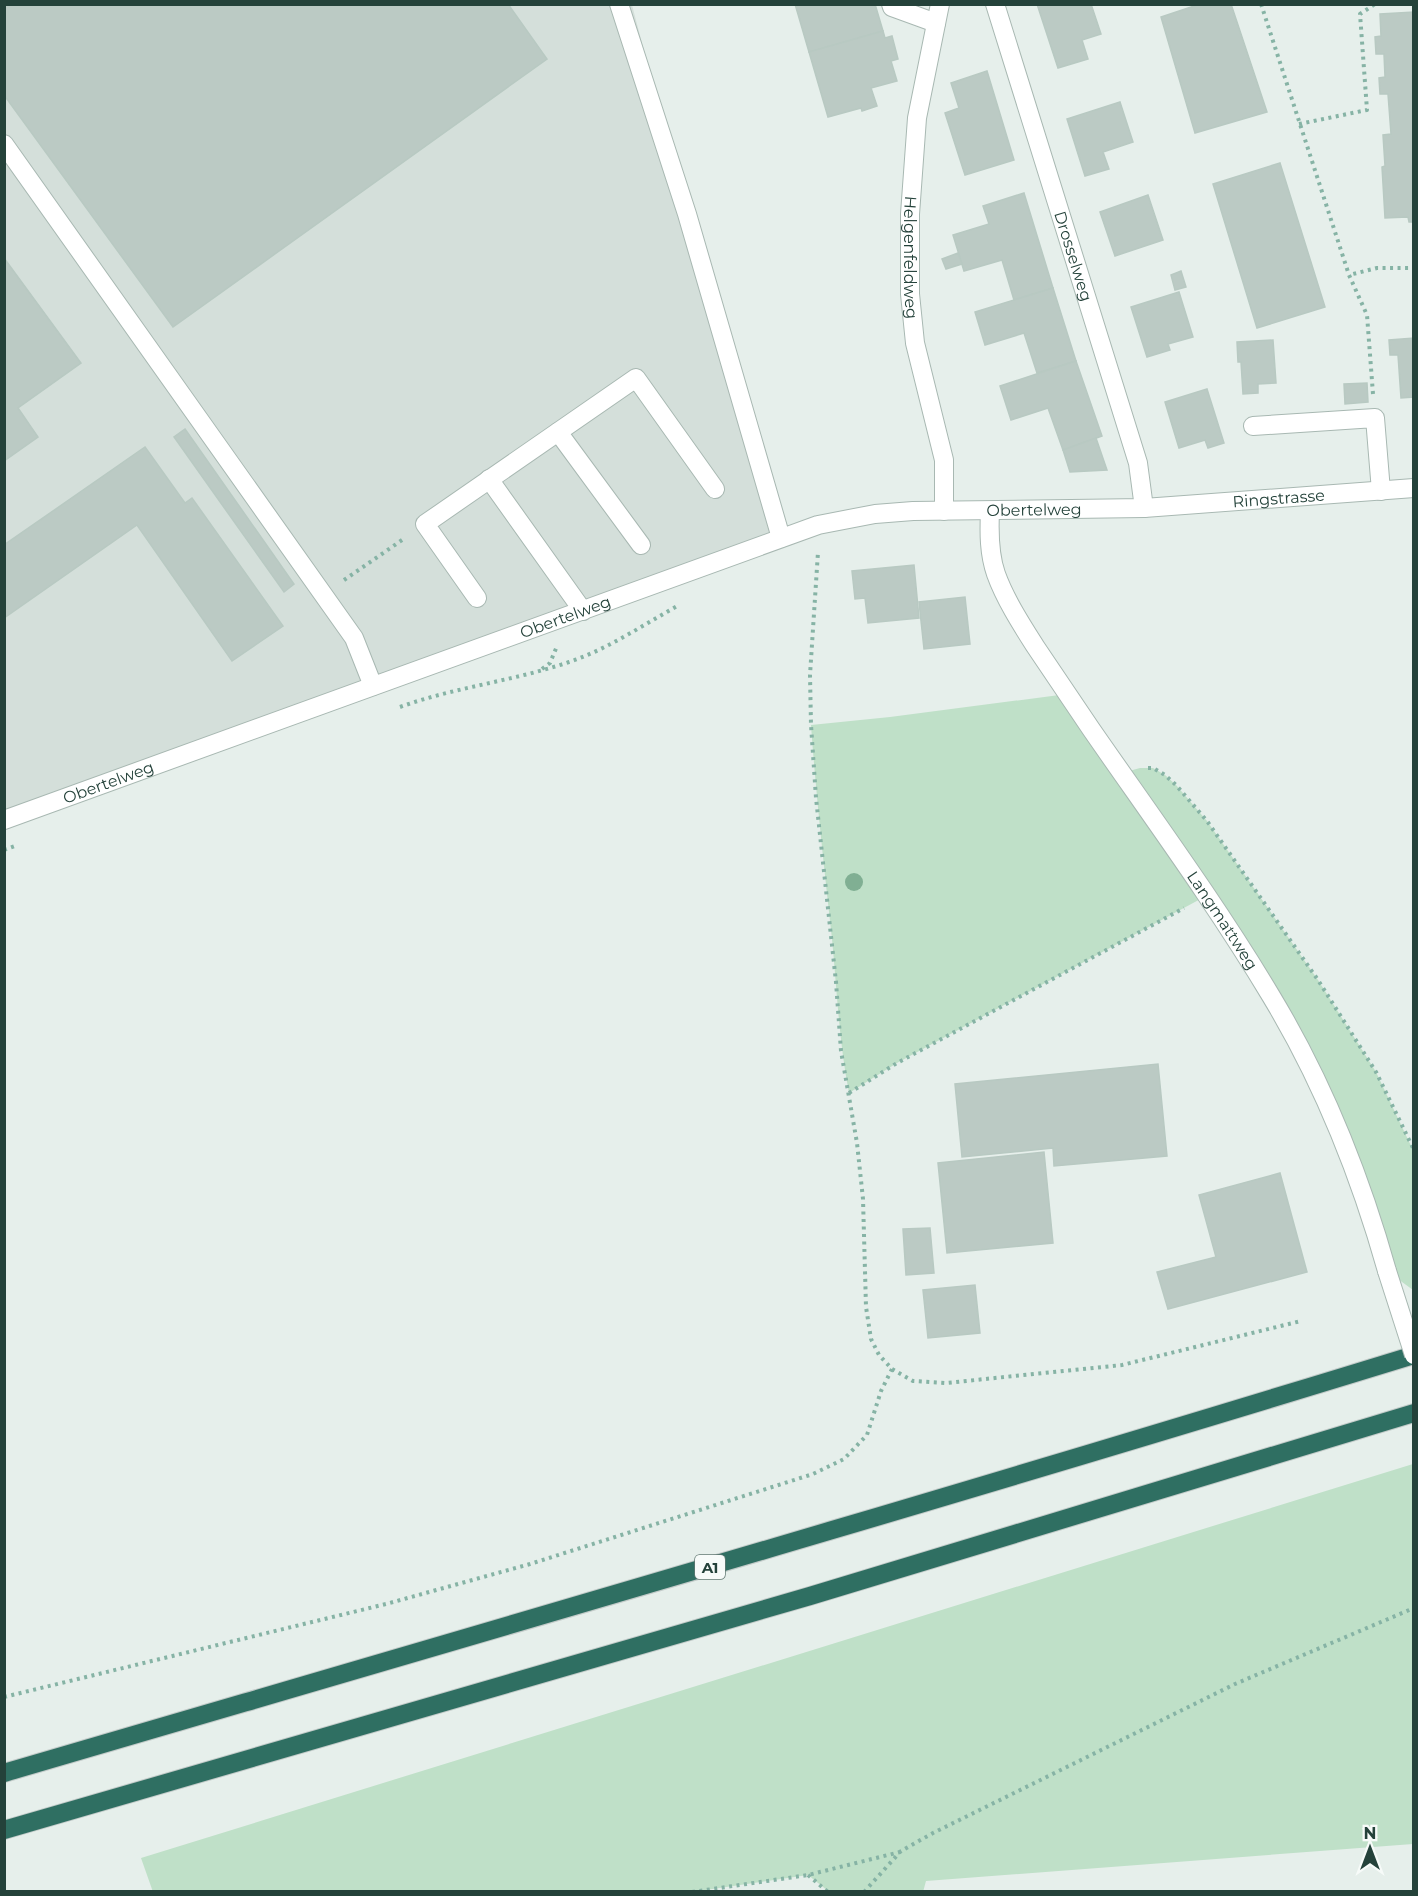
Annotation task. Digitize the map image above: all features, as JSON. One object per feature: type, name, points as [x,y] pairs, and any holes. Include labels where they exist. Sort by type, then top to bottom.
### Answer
[{"type":"highway","name":"A1","points":[[4,1773],[1126,1444],[1413,1355]]},
{"type":"highway","points":[[4,1830],[799,1599],[1413,1413]]},
{"type":"street","points":[[619,4],[687,214],[781,538]]},
{"type":"street","points":[[891,4],[892,7],[936,23]]},
{"type":"street","name":"Helgenfeldweg","points":[[940,4],[917,118],[910,214],[910,294],[915,343],[944,460],[944,511]]},
{"type":"street","name":"Drosselweg","points":[[995,4],[1138,463],[1144,508]]},
{"type":"street","points":[[4,144],[354,638],[373,686]]},
{"type":"street","points":[[477,598],[425,524],[636,378],[715,489]]},
{"type":"street","points":[[1253,426],[1375,418],[1381,490]]},
{"type":"street","points":[[558,432],[641,545]]},
{"type":"street","points":[[489,479],[583,611]]},
{"type":"street","name":"Ringstrasse","points":[[1144,508],[1413,488]]},
{"type":"street","name":"Obertelweg","points":[[4,820],[818,525],[874,514],[1144,508]]},
{"type":"street","name":"Langmattweg","points":[[990,512],[991,557],[997,576],[1019,621],[1272,997],[1318,1080],[1354,1166],[1413,1355]]},
{"type":"path","points":[[1261,4],[1349,275],[1366,315],[1375,418]]},
{"type":"path","points":[[1299,124],[1367,110],[1360,14],[1375,4]]},
{"type":"path","points":[[1349,275],[1377,268],[1413,268]]},
{"type":"path","points":[[323,594],[425,524]]},
{"type":"path","points":[[818,525],[818,573],[810,675],[816,798],[835,970],[841,1051],[863,1199],[866,1306],[871,1339],[879,1355],[892,1369],[913,1381],[946,1383],[1122,1365],[1301,1321]]},
{"type":"path","points":[[399,707],[464,687],[539,671]]},
{"type":"path","points":[[1122,773],[1140,768],[1153,768],[1176,785],[1207,822],[1318,980],[1376,1072],[1413,1150]]},
{"type":"path","points":[[4,850],[21,844]]},
{"type":"path","points":[[849,1093],[897,1063],[1206,896]]},
{"type":"path","points":[[4,1697],[386,1604],[520,1567],[813,1474],[843,1459],[867,1435],[881,1391],[892,1369]]},
{"type":"path","points":[[692,1892],[808,1875],[901,1851],[1049,1774],[1225,1689],[1413,1608]]},
{"type":"path","points":[[864,1892],[901,1851]]},
{"type":"path","points":[[808,1875],[828,1892]]},
{"type":"shaded area","points":[[5,5],[632,5],[687,214],[781,538],[5,820]]},
{"type":"green space","points":[[1067,694],[1122,773],[1140,768],[1153,768],[1176,785],[1207,821],[1318,980],[1376,1072],[1413,1150],[1413,1290],[1387,1271],[1318,1080],[1206,896],[897,1063],[849,1093],[841,1036],[811,725]]},
{"type":"green space","points":[[1413,1464],[1413,1844],[926,1881],[923,1892],[828,1891],[808,1875],[692,1892],[153,1892],[141,1858]]},
{"type":"building","points":[[4,4],[508,4],[547,59],[173,327],[4,95]]},
{"type":"building","points":[[795,4],[875,4],[883,31],[809,52]]},
{"type":"building","points":[[1037,4],[1091,4],[1101,34],[1082,40],[1088,59],[1058,68]]},
{"type":"building","points":[[1200,4],[1231,4],[1267,112],[1195,133],[1161,17]]},
{"type":"building","points":[[1414,12],[1414,222],[1409,222],[1408,217],[1385,218],[1383,135],[1391,134],[1388,94],[1380,94],[1379,78],[1385,77],[1384,54],[1376,54],[1375,37],[1381,36],[1380,14]]},
{"type":"building","points":[[883,31],[885,38],[892,36],[898,59],[891,61],[897,81],[871,88],[877,106],[828,117],[809,52]]},
{"type":"building","points":[[987,71],[1014,160],[965,175],[945,113],[959,108],[951,83]]},
{"type":"building","points":[[1120,102],[1133,142],[1103,152],[1109,169],[1085,176],[1067,119]]},
{"type":"building","points":[[1280,163],[1325,307],[1257,328],[1213,184]]},
{"type":"building","points":[[1024,193],[1053,288],[1014,300],[1002,260],[964,271],[953,235],[989,224],[983,206]]},
{"type":"building","points":[[1148,195],[1163,240],[1115,256],[1100,212]]},
{"type":"building","points":[[958,253],[962,264],[946,269],[942,259]]},
{"type":"building","points":[[4,258],[81,363],[18,408],[38,437],[4,461]]},
{"type":"building","points":[[1181,271],[1186,287],[1175,290],[1171,275]]},
{"type":"building","points":[[1053,288],[1076,361],[1037,373],[1024,333],[985,345],[975,312]]},
{"type":"building","points":[[1179,292],[1193,337],[1168,344],[1170,350],[1147,357],[1131,307]]},
{"type":"building","points":[[1414,338],[1414,397],[1401,398],[1398,355],[1390,355],[1389,340]]},
{"type":"building","points":[[1273,340],[1276,383],[1258,384],[1258,393],[1243,394],[1237,342]]},
{"type":"building","points":[[1076,361],[1102,436],[1063,450],[1048,408],[1011,420],[1000,386]]},
{"type":"building","points":[[1367,383],[1368,402],[1345,404],[1344,384]]},
{"type":"building","points":[[1207,389],[1224,443],[1208,448],[1205,440],[1179,448],[1165,402]]},
{"type":"building","points":[[185,429],[294,584],[284,592],[174,437]]},
{"type":"building","points":[[1096,438],[1107,470],[1070,472],[1063,450]]},
{"type":"building","points":[[145,447],[185,503],[192,498],[283,626],[232,661],[137,525],[4,618],[4,545]]},
{"type":"building","points":[[914,565],[919,618],[868,623],[865,598],[855,599],[852,571]]},
{"type":"building","points":[[965,597],[970,644],[924,649],[919,602]]},
{"type":"building","points":[[1158,1064],[1167,1156],[1054,1166],[1053,1148],[962,1157],[955,1084]]},
{"type":"building","points":[[1044,1152],[1053,1243],[947,1253],[938,1163]]},
{"type":"building","points":[[1280,1173],[1307,1272],[1168,1309],[1157,1272],[1216,1257],[1199,1195]]},
{"type":"building","points":[[930,1228],[934,1273],[906,1275],[903,1229]]},
{"type":"building","points":[[975,1285],[980,1333],[928,1338],[923,1290]]}]
